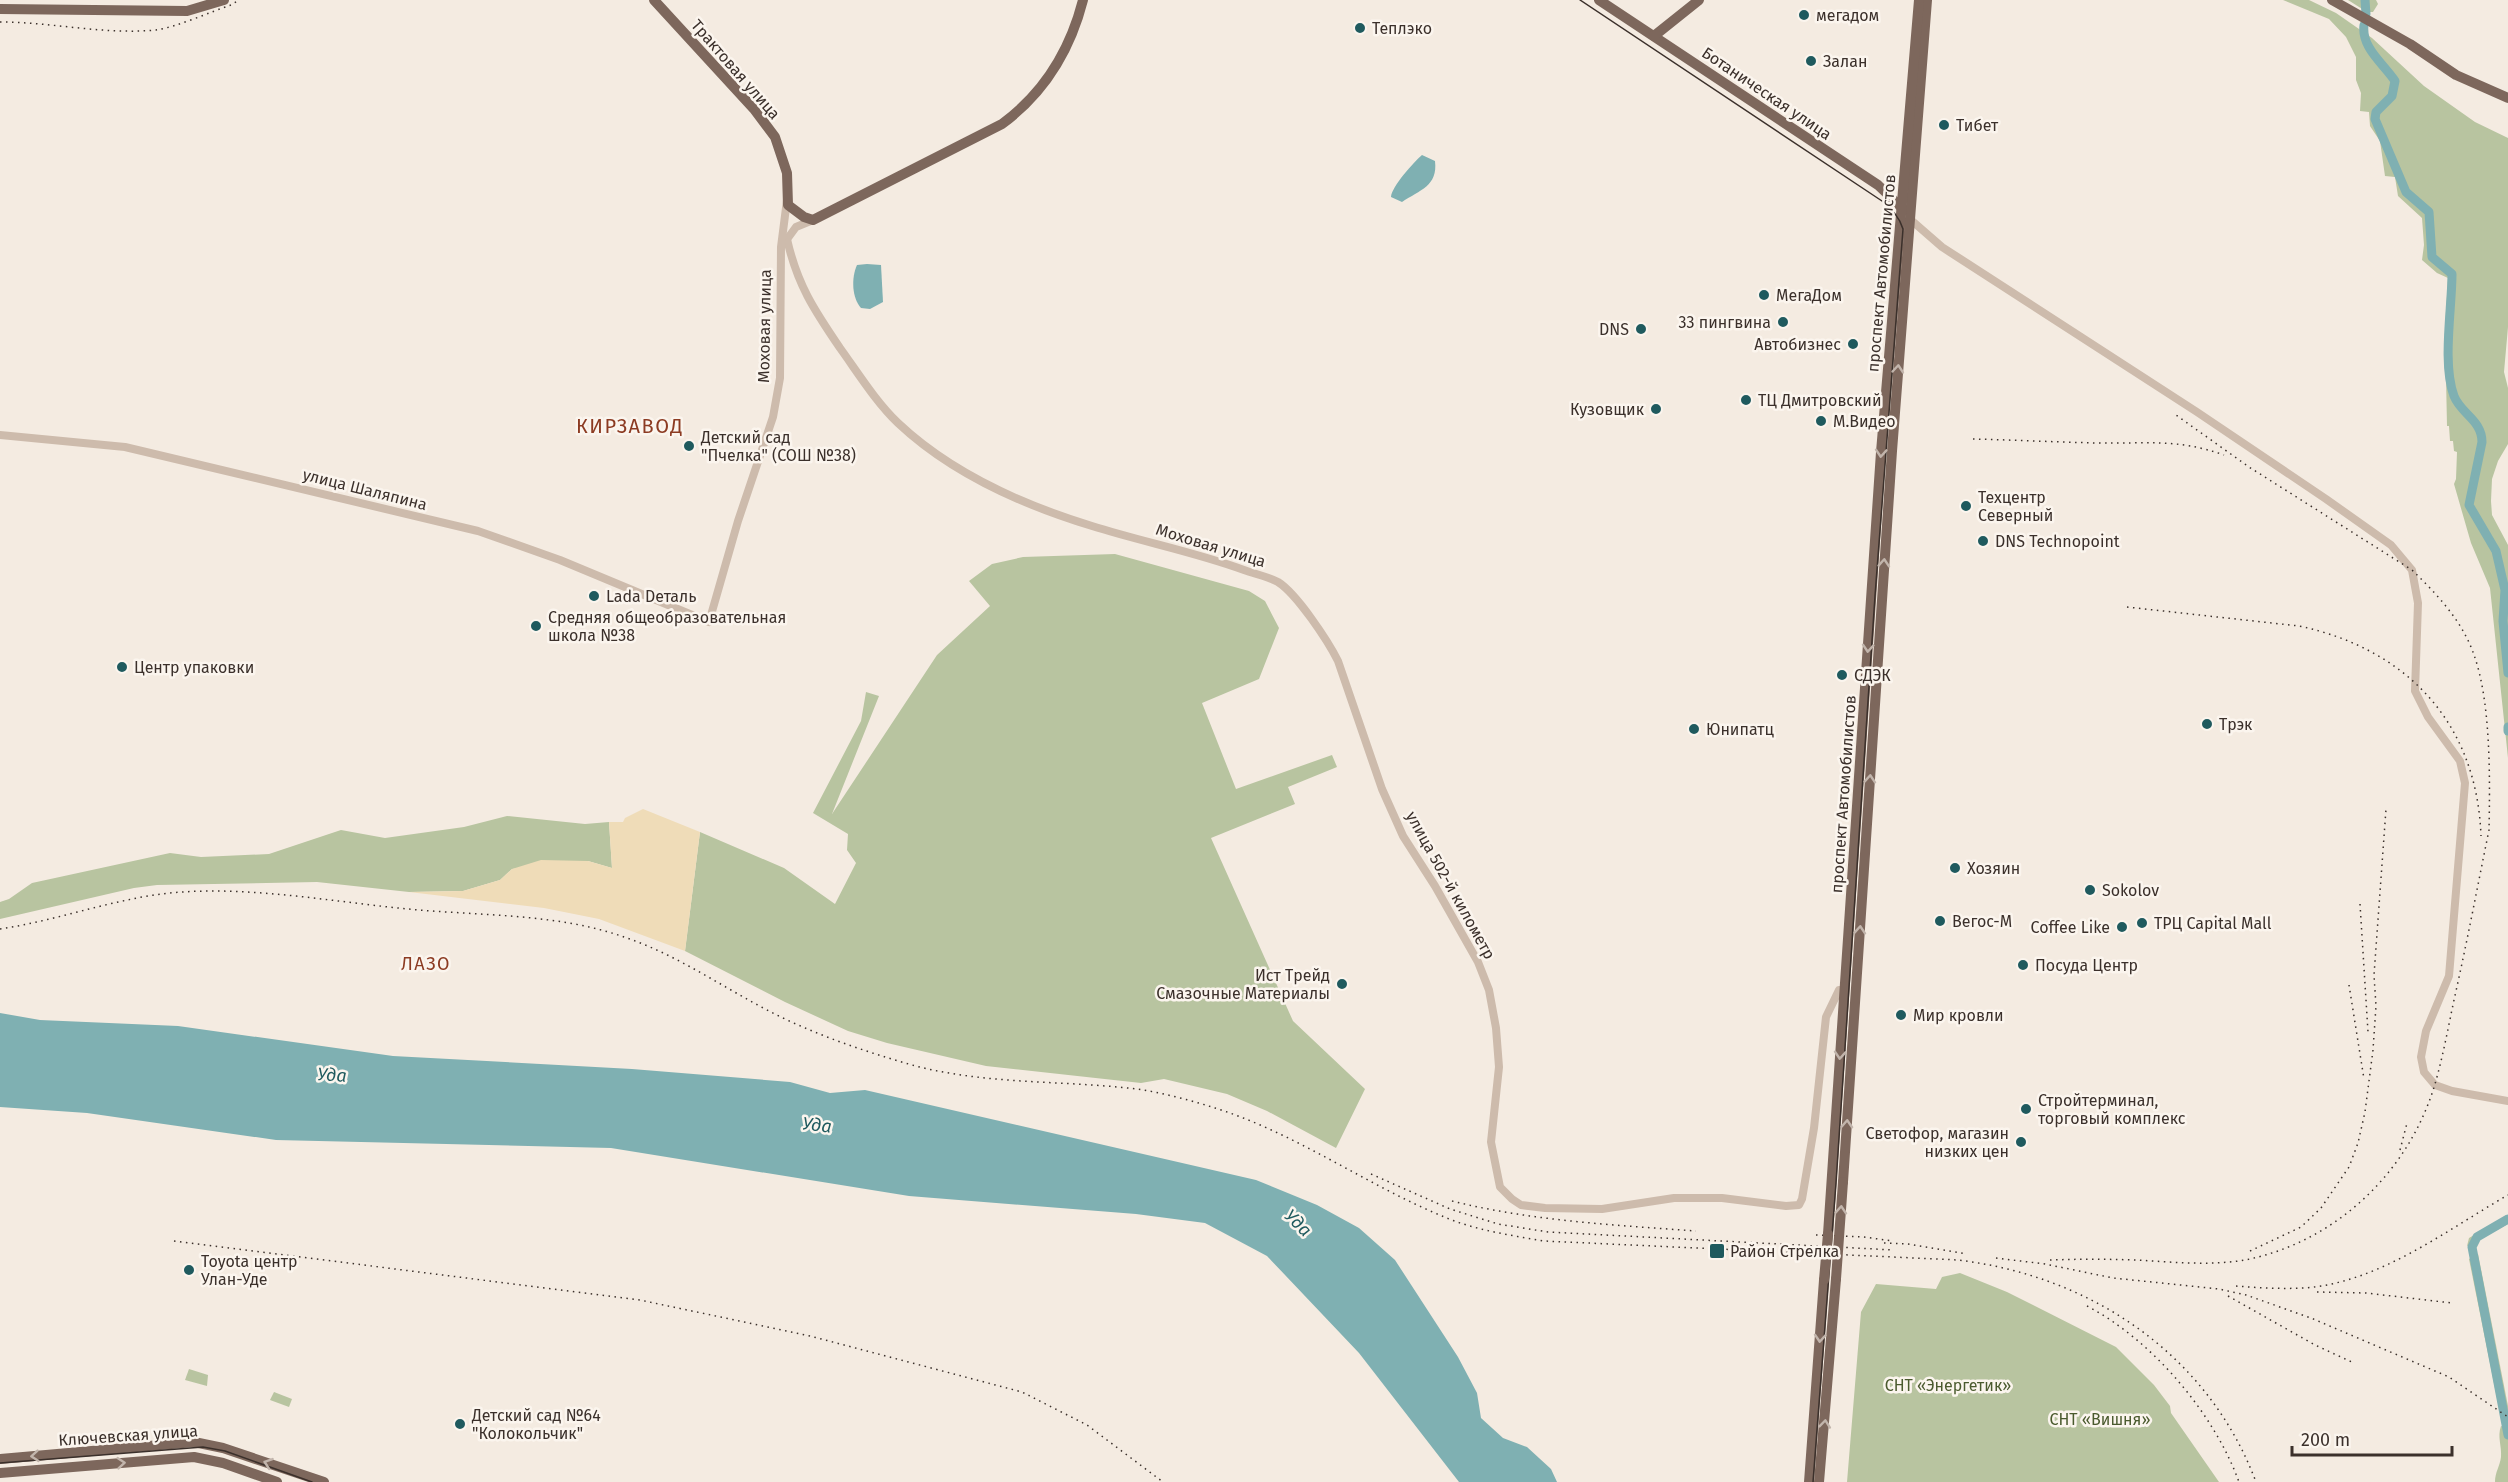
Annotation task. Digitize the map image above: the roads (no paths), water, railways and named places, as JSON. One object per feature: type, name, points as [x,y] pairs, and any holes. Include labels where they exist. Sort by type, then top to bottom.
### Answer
[{"type":"main road","points":[[0,9],[187,11],[224,0]]},
{"type":"main road","name":"Трактовая улица","points":[[654,0],[754,109],[775,136],[787,173],[787,200]]},
{"type":"main road","points":[[787,200],[791,208],[813,220],[1002,124],[1017,113],[1050,76],[1066,49],[1077,23],[1083,0]]},
{"type":"main road","name":"Ботаническая улица","points":[[1599,0],[1878,185],[1902,207],[1911,220]]},
{"type":"main road","points":[[1654,36],[1699,0]]},
{"type":"main road","name":"проспект Автомобилистов","points":[[1838,1183],[1845,991],[1881,452],[1919,0]]},
{"type":"main road","name":"проспект Автомобилистов","points":[[1809,1482],[1838,1183],[1927,0]]},
{"type":"main road","points":[[2332,0],[2410,44],[2456,75],[2508,98]]},
{"type":"main road","name":"проспект Автомобилистов","points":[[1820,1482],[1830,1280]]},
{"type":"main road","name":"Ключевская улица","points":[[0,1459],[194,1442],[223,1448],[324,1482]]},
{"type":"main road","name":"Ключевская улица","points":[[0,1473],[194,1457],[224,1463],[277,1482]]},
{"type":"street","name":"Моховая улица","points":[[709,622],[738,521],[773,417],[780,378],[781,247],[787,200]]},
{"type":"street","points":[[781,247],[796,227],[813,220]]},
{"type":"street","points":[[1911,220],[1942,247],[2326,499],[2391,545],[2412,570],[2418,603],[2415,691],[2428,717],[2460,761],[2466,783],[2449,976],[2426,1031],[2421,1057],[2424,1072],[2435,1085],[2452,1091],[2508,1101]]},
{"type":"street","name":"Моховая улица","points":[[787,239],[797,274],[810,303],[854,368],[898,423],[927,448],[963,472],[1022,501],[1092,526],[1224,563],[1278,582],[1291,592],[1329,644]]},
{"type":"street","name":"улица Шаляпина","points":[[0,435],[126,447],[478,531],[561,560],[709,622]]},
{"type":"street","name":"улица 502-й километр","points":[[1329,644],[1338,661],[1382,789],[1403,836],[1435,885],[1478,962],[1489,990],[1496,1028],[1499,1068],[1491,1142],[1500,1187],[1512,1199],[1521,1205],[1564,1209],[1602,1209],[1674,1198],[1722,1198],[1799,1205],[1814,1128],[1826,1017],[1839,990],[1845,991]]},
{"type":"water","points":[[1422,155],[1435,161],[1434,176],[1431,182],[1402,202],[1391,197],[1399,181]]},
{"type":"water","points":[[857,265],[881,265],[883,302],[870,309],[861,308],[853,288]]},
{"type":"water","name":"Уда","points":[[0,1013],[40,1020],[178,1026],[393,1056],[632,1069],[790,1082],[830,1093],[865,1090],[1256,1180],[1317,1205],[1359,1228],[1395,1260],[1458,1357],[1477,1393],[1481,1418],[1503,1438],[1527,1447],[1551,1469],[1557,1482],[1459,1482],[1359,1353],[1267,1256],[1205,1223],[1136,1214],[909,1196],[611,1148],[276,1140],[87,1113],[0,1107]]},
{"type":"waterway","points":[[2365,0],[2366,14]]},
{"type":"waterway","points":[[2364,25],[2366,41],[2395,81],[2392,96],[2376,112],[2375,119],[2406,192],[2429,212],[2432,257],[2452,274],[2448,352],[2450,383],[2457,402],[2479,428],[2481,434],[2482,442],[2469,505],[2496,551],[2505,590],[2503,621],[2508,673]]},
{"type":"waterway","points":[[2508,1219],[2477,1237],[2472,1247],[2508,1435]]},
{"type":"tram line","points":[[1580,0],[1882,201],[1892,210],[1903,229],[1813,1482]]},
{"type":"tram line","points":[[0,1463],[203,1447],[225,1451],[312,1482]]},
{"type":"railway","points":[[0,22],[117,31],[156,30],[194,19],[239,0]]},
{"type":"railway","points":[[2050,1260],[2114,1259],[2205,1263],[2245,1260],[2278,1251],[2309,1237],[2338,1220],[2364,1198],[2387,1174],[2407,1146],[2423,1116],[2435,1084],[2489,830],[2488,741],[2484,695],[2480,674],[2469,643],[2448,609],[2412,570],[2249,467],[2176,415]]},
{"type":"railway","points":[[1973,439],[2161,443],[2191,446],[2224,455]]},
{"type":"railway","points":[[2127,607],[2299,626],[2338,637],[2373,653],[2403,673],[2429,698],[2450,726],[2466,759],[2477,796],[2481,836]]},
{"type":"railway","points":[[2250,1251],[2301,1227],[2321,1208],[2349,1167],[2358,1143],[2365,1112],[2373,1050],[2376,1006],[2374,975],[2386,809]]},
{"type":"railway","points":[[0,929],[136,898],[159,894],[210,891],[267,893],[408,909],[572,923],[645,945],[799,1025],[846,1044],[912,1065],[996,1079],[1137,1089],[1215,1108],[1273,1131],[1413,1203],[1454,1221],[1479,1228],[1544,1241],[1958,1260],[2007,1269],[2054,1283],[2098,1304],[2139,1329],[2176,1360],[2208,1396],[2235,1436],[2256,1482]]},
{"type":"railway","points":[[2360,904],[2368,1032]]},
{"type":"railway","points":[[2349,985],[2364,1079]]},
{"type":"railway","points":[[2400,1150],[2407,1123]]},
{"type":"railway","points":[[1371,1174],[1450,1209],[1498,1224],[1548,1232],[1894,1250]]},
{"type":"railway","points":[[2236,1286],[2305,1288],[2333,1284],[2360,1276],[2411,1253],[2508,1195]]},
{"type":"railway","points":[[1452,1201],[1543,1218],[1696,1231]]},
{"type":"railway","points":[[1816,1235],[1893,1241]]},
{"type":"railway","points":[[174,1241],[640,1300],[810,1336],[1022,1392],[1087,1425],[1163,1482]]},
{"type":"railway","points":[[1884,1243],[1908,1244],[1967,1254]]},
{"type":"railway","points":[[1996,1258],[2045,1264],[2113,1278],[2219,1289],[2246,1295],[2311,1318],[2449,1377],[2508,1417]]},
{"type":"railway","points":[[2317,1292],[2366,1293],[2452,1303]]},
{"type":"railway","points":[[2228,1296],[2315,1345],[2354,1363]]},
{"type":"railway","points":[[2087,1306],[2135,1338],[2178,1381],[2214,1430],[2239,1482]]},
{"type":"place","name":"мегадом","points":[[1804,15]]},
{"type":"place","name":"Теплэко","points":[[1360,28]]},
{"type":"place","name":"Залан","points":[[1811,61]]},
{"type":"place","name":"Тибет","points":[[1944,125]]},
{"type":"place","name":"МегаДом","points":[[1764,295]]},
{"type":"place","name":"33 пингвина","points":[[1783,322]]},
{"type":"place","name":"DNS","points":[[1641,329]]},
{"type":"place","name":"Автобизнес","points":[[1853,344]]},
{"type":"place","name":"ТЦ Дмитровский","points":[[1746,400]]},
{"type":"place","name":"Кузовщик","points":[[1656,409]]},
{"type":"place","name":"М.Видео","points":[[1821,421]]},
{"type":"place","name":"Детский сад \"Пчелка\" (СОШ №38)","points":[[689,446]]},
{"type":"place","name":"Техцентр Северный","points":[[1966,506]]},
{"type":"place","name":"DNS Technopoint","points":[[1983,541]]},
{"type":"place","name":"Lada Dеталь","points":[[594,596]]},
{"type":"place","name":"Средняя общеобразовательная школа №38","points":[[536,626]]},
{"type":"place","name":"Центр упаковки","points":[[122,667]]},
{"type":"place","name":"СДЭК","points":[[1842,675]]},
{"type":"place","name":"Трэк","points":[[2207,724]]},
{"type":"place","name":"Юнипатц","points":[[1694,729]]},
{"type":"place","name":"Хозяин","points":[[1955,868]]},
{"type":"place","name":"Sokolov","points":[[2090,890]]},
{"type":"place","name":"Вегос-М","points":[[1940,921]]},
{"type":"place","name":"ТРЦ Capital Mall","points":[[2142,923]]},
{"type":"place","name":"Coffee Like","points":[[2122,927]]},
{"type":"place","name":"Посуда Центр","points":[[2023,965]]},
{"type":"place","name":"Ист Трейд Смазочные Материалы","points":[[1342,984]]},
{"type":"place","name":"Мир кровли","points":[[1901,1015]]},
{"type":"place","name":"Стройтерминал, торговый комплекс","points":[[2026,1109]]},
{"type":"place","name":"Светофор, магазин низких цен","points":[[2021,1142]]},
{"type":"place","name":"Район Стрелка","points":[[1717,1251]]},
{"type":"place","name":"Toyota центр Улан-Уде","points":[[189,1270]]},
{"type":"place","name":"Детский сад №64 \"Колокольчик\"","points":[[460,1424]]},
{"type":"district","name":"КИРЗАВОД","points":[[630,426]]},
{"type":"district","name":"ЛАЗО","points":[[426,964]]},
{"type":"park label","name":"СНТ «Энергетик»","points":[[1948,1385]]},
{"type":"park label","name":"СНТ «Вишня»","points":[[2100,1419]]}]
